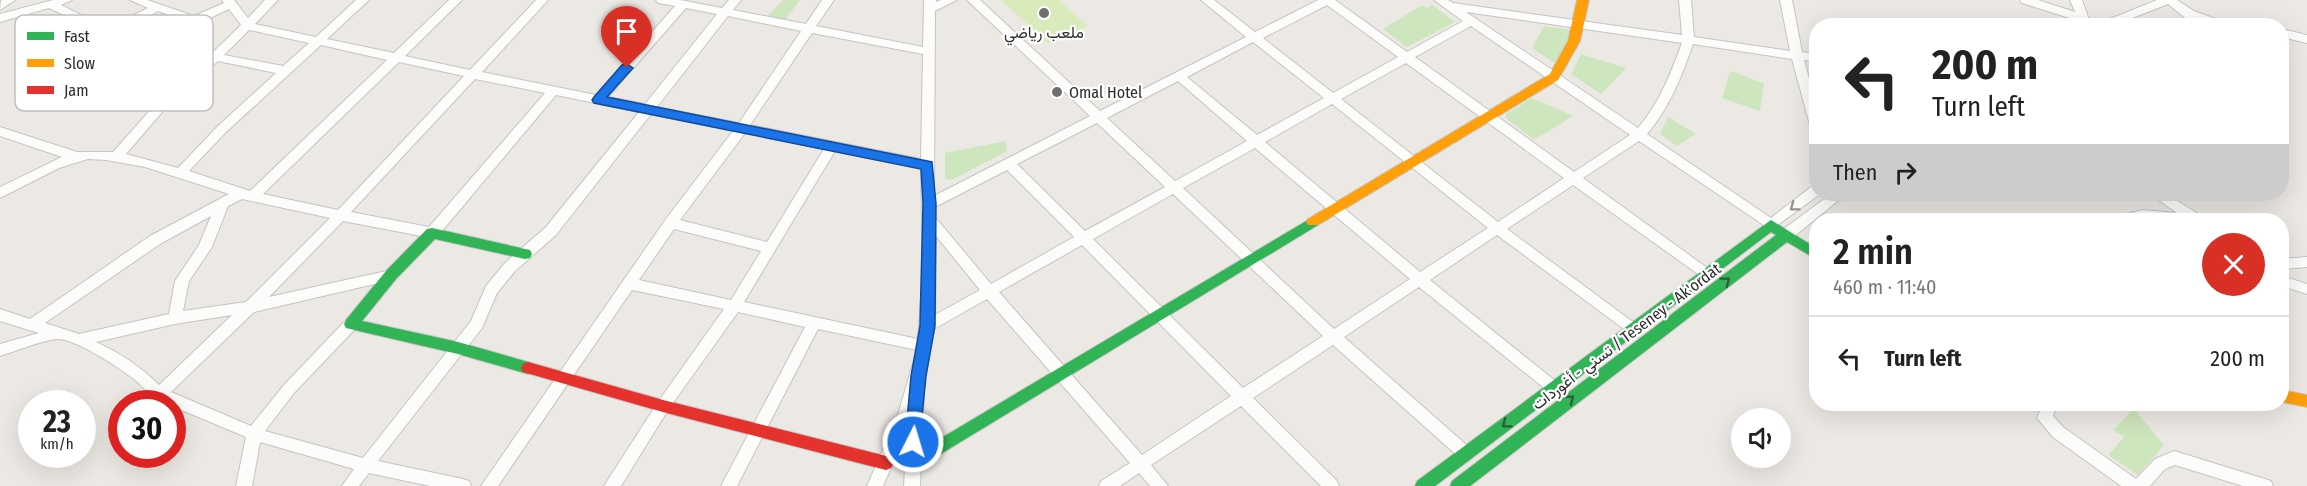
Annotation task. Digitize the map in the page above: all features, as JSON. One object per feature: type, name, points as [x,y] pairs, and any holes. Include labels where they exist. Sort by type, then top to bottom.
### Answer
[{"type":"street","points":[[2,16],[9,0]]},
{"type":"street","points":[[2,16],[66,0]]},
{"type":"street","points":[[136,0],[181,15]]},
{"type":"street","points":[[215,57],[272,0]]},
{"type":"street","points":[[180,173],[221,130],[363,0]]},
{"type":"street","points":[[30,326],[154,240],[222,205],[247,195],[456,0]]},
{"type":"street","points":[[163,390],[251,307],[542,0]]},
{"type":"street","points":[[662,0],[930,52]]},
{"type":"street","points":[[350,486],[368,466],[477,324],[491,290],[525,254],[551,231],[735,0]]},
{"type":"street","points":[[489,486],[631,284],[671,223],[741,129],[828,0]]},
{"type":"street","points":[[912,486],[911,464],[918,376],[927,326],[930,5],[951,0]]},
{"type":"street","points":[[973,0],[1172,188],[1334,337],[1466,454]]},
{"type":"street","points":[[1207,0],[1498,229],[1632,329]]},
{"type":"street","points":[[929,211],[1009,164],[1327,0],[1705,274]]},
{"type":"street","points":[[911,464],[1554,77],[1569,54],[1581,24],[1582,0]]},
{"type":"street","points":[[1107,486],[1639,135],[1656,116],[1671,89],[1688,41],[1686,0]]},
{"type":"street","points":[[1786,0],[1809,99]]},
{"type":"street","points":[[2026,0],[2075,18]]},
{"type":"street","points":[[2076,0],[2084,18]]},
{"type":"street","points":[[2121,18],[2168,0],[2194,18]]},
{"type":"street","points":[[204,15],[229,2],[248,26],[831,148],[927,165]]},
{"type":"street","points":[[598,100],[683,4]]},
{"type":"street","points":[[1445,4],[1483,6],[1688,41],[1809,57]]},
{"type":"street","points":[[1445,4],[1809,250]]},
{"type":"street","points":[[51,5],[71,15]]},
{"type":"street","points":[[143,15],[158,7]]},
{"type":"street","points":[[2190,14],[2203,18]]},
{"type":"street","points":[[927,326],[1471,21]]},
{"type":"street","points":[[2289,35],[2307,39]]},
{"type":"street","points":[[215,57],[286,71]]},
{"type":"street","points":[[1179,76],[1420,280],[1554,388]]},
{"type":"street","points":[[243,486],[254,434],[289,389],[351,324],[391,275],[432,233],[553,91]]},
{"type":"street","points":[[115,158],[156,111]]},
{"type":"street","points":[[0,131],[77,157]]},
{"type":"street","points":[[612,486],[663,406],[735,304],[831,148]]},
{"type":"street","points":[[3,189],[77,157],[90,155],[115,158],[180,173],[247,195],[525,254]]},
{"type":"street","points":[[1009,164],[1084,237],[1240,398],[1331,486]]},
{"type":"street","points":[[1423,486],[1809,195]]},
{"type":"street","points":[[1814,213],[1830,201]]},
{"type":"street","points":[[2168,201],[2187,213]]},
{"type":"street","points":[[175,318],[183,281],[193,262],[206,247],[222,205]]},
{"type":"street","points":[[929,211],[989,291],[1160,486]]},
{"type":"street","points":[[1786,235],[1809,217]]},
{"type":"street","points":[[671,223],[770,248]]},
{"type":"street","name":"تسني - أغوردات / Teseney - Ak'ordat","points":[[1458,486],[1786,235]]},
{"type":"street","points":[[2289,263],[2307,262]]},
{"type":"street","points":[[79,340],[175,318],[251,307],[391,275]]},
{"type":"street","points":[[2289,283],[2307,289]]},
{"type":"street","points":[[631,284],[735,304],[924,346]]},
{"type":"street","points":[[0,315],[79,340],[112,356],[139,374],[155,390]]},
{"type":"street","points":[[729,486],[815,322]]},
{"type":"street","points":[[351,324],[458,348],[663,406],[886,463]]},
{"type":"street","points":[[0,350],[55,334]]},
{"type":"street","points":[[874,486],[886,463],[918,376]]},
{"type":"street","points":[[2289,396],[2307,401]]},
{"type":"street","points":[[186,405],[254,434],[368,466],[463,486]]},
{"type":"street","points":[[2048,411],[2045,418],[2058,432],[2133,486]]},
{"type":"street","points":[[2140,486],[2160,464],[2174,458],[2265,486]]},
{"type":"green space","points":[[783,0],[800,0],[785,20],[768,16]]},
{"type":"green space","name":"ملعب رياضي","points":[[1001,0],[1059,0],[1088,26],[1049,44]]},
{"type":"green space","points":[[1422,5],[1427,8],[1432,5],[1455,22],[1407,47],[1383,29]]},
{"type":"green space","points":[[1544,26],[1572,30],[1556,64],[1532,48]]},
{"type":"green space","points":[[1581,54],[1626,68],[1601,94],[1571,74]]},
{"type":"green space","points":[[1730,71],[1764,83],[1760,111],[1722,98]]},
{"type":"green space","points":[[1532,98],[1573,116],[1534,140],[1507,119],[1506,114]]},
{"type":"green space","points":[[1668,117],[1696,134],[1677,146],[1660,134]]},
{"type":"green space","points":[[1006,141],[1007,151],[952,180],[945,179],[945,153]]},
{"type":"green space","points":[[2132,411],[2136,411],[2164,445],[2138,475],[2108,455],[2124,437],[2113,430]]},
{"type":"traffic: fast","points":[[911,464],[1313,222]]},
{"type":"traffic: fast","points":[[1423,486],[1771,225],[1809,249]]},
{"type":"traffic: fast","points":[[525,254],[432,233],[391,275],[351,324],[458,348],[528,368]]},
{"type":"traffic: fast","points":[[1458,486],[1786,235]]},
{"type":"traffic: slow","points":[[1313,222],[1554,77],[1574,41],[1583,0]]},
{"type":"traffic: slow","points":[[2289,397],[2307,401]]},
{"type":"traffic: jam","points":[[528,368],[663,406],[886,463]]},
{"type":"place","name":"ملعب رياضي","points":[[1044,13]]},
{"type":"place","name":"Omal Hotel","points":[[1057,92]]},
{"type":"route","points":[[627,68],[598,100],[831,148],[927,165],[929,204],[927,326],[918,376],[913,442]]}]
